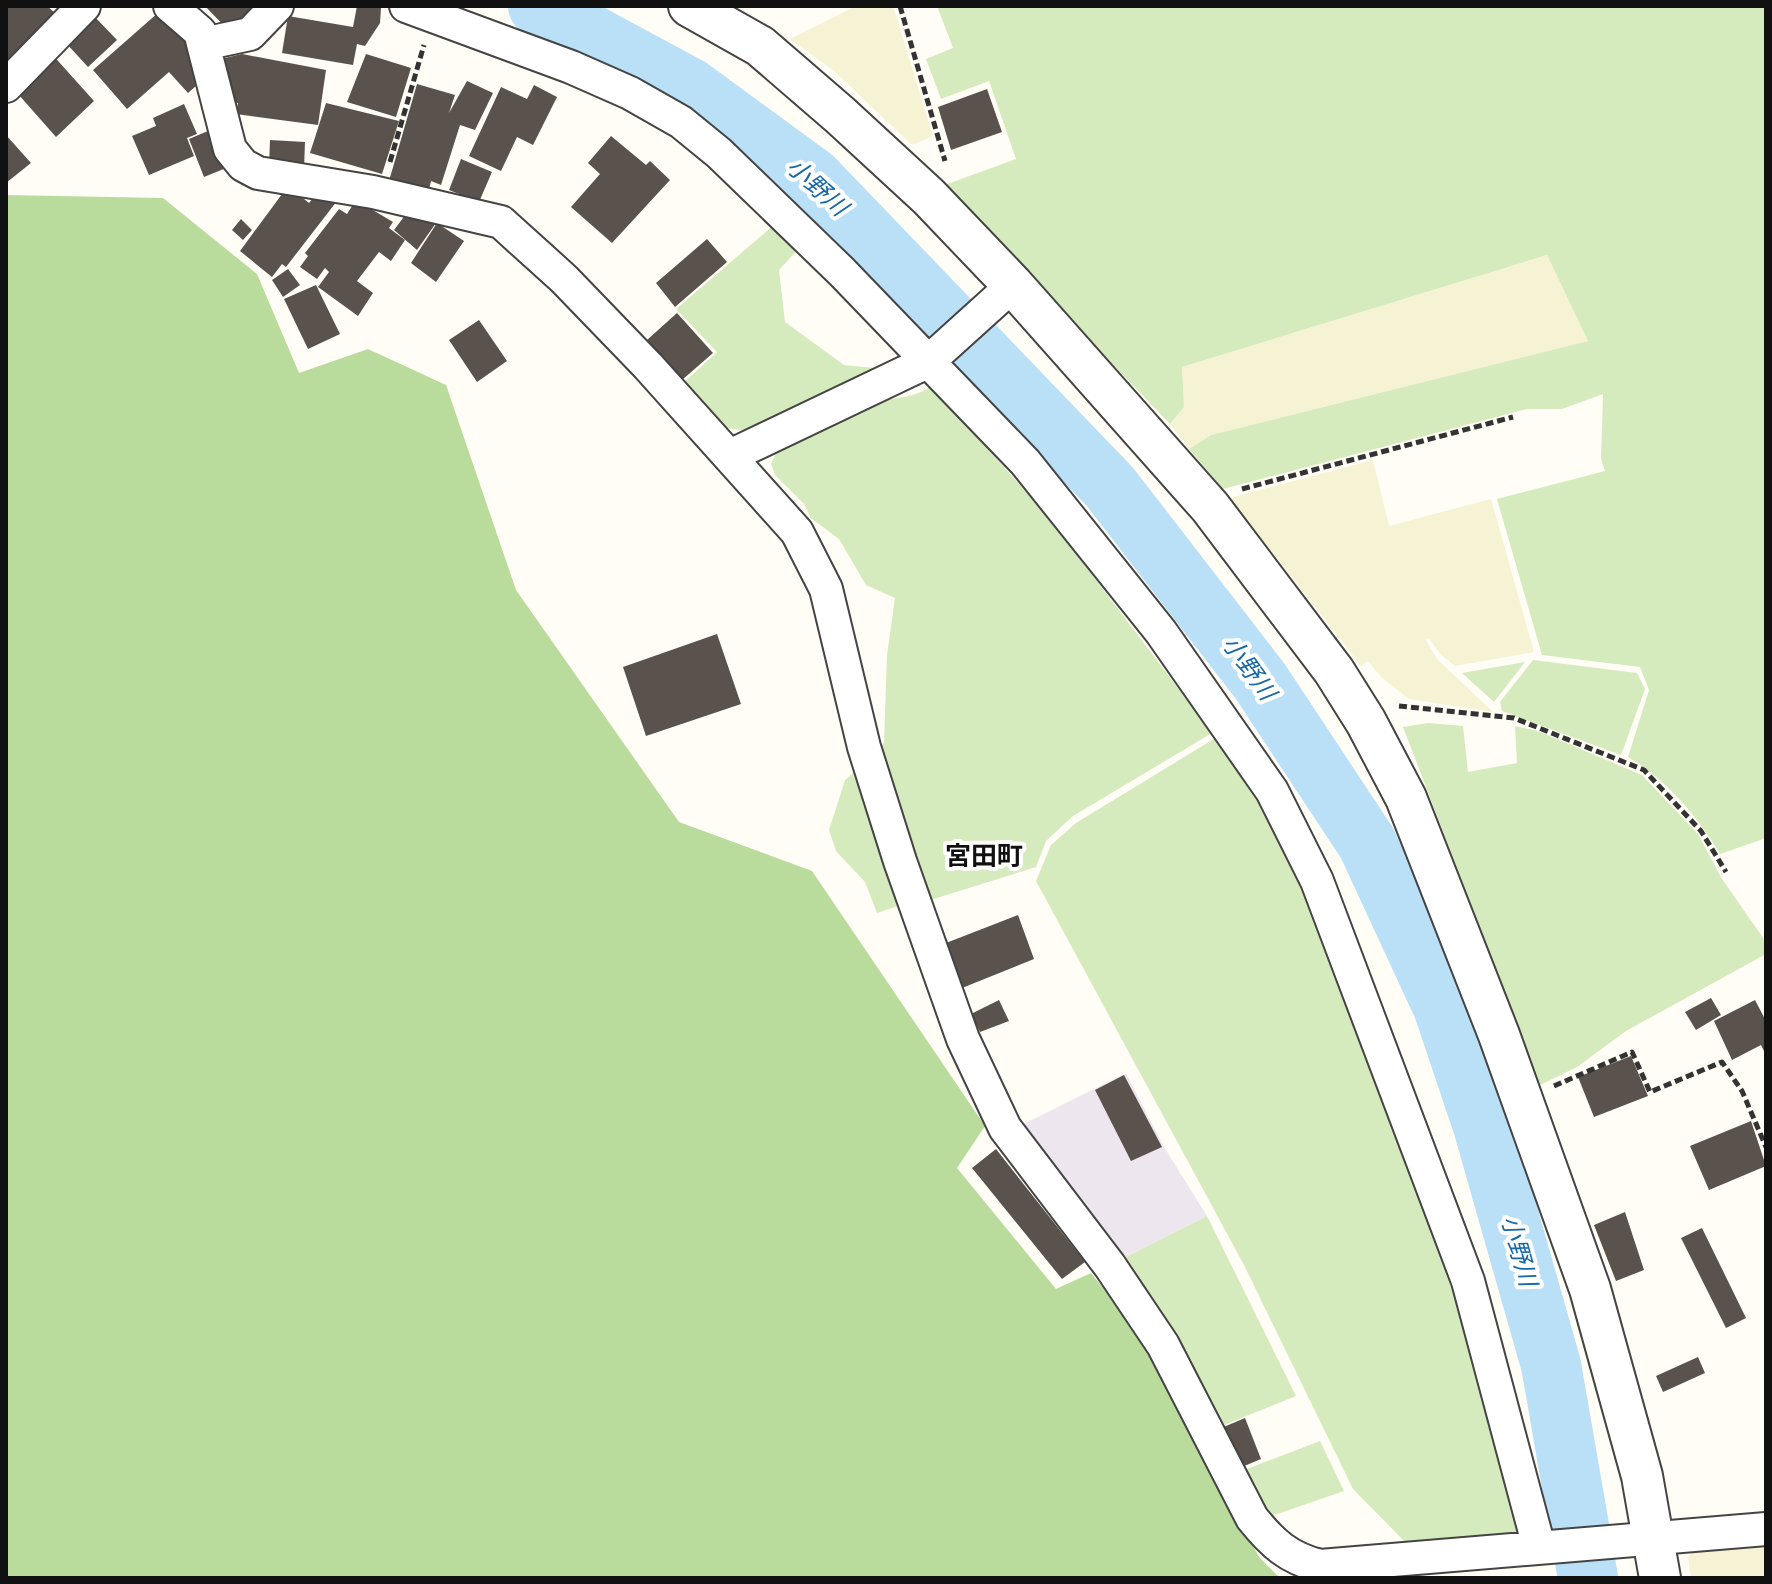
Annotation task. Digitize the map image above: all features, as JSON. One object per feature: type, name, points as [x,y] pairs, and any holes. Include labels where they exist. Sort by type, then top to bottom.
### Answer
[{"type":"street","points":[[6,86],[84,6]]},
{"type":"street","points":[[170,6],[200,32],[220,120],[230,149],[243,165],[258,173],[381,194],[501,222],[564,279],[797,532],[826,589],[864,747],[900,861],[963,1039],[1005,1128],[1142,1310],[1252,1518],[1273,1543],[1295,1560],[1320,1566],[1766,1529]]},
{"type":"street","points":[[203,44],[250,34],[277,6]]},
{"type":"street","points":[[689,6],[760,46],[917,186],[1007,291],[1210,507],[1334,671],[1366,722],[1406,798],[1523,1102],[1594,1305],[1639,1463],[1640,1538],[1660,1578]]},
{"type":"street","points":[[419,11],[571,67],[681,122],[750,182],[934,358],[1025,462],[1161,632],[1272,791],[1317,881],[1439,1197],[1473,1297],[1544,1547]]},
{"type":"street","points":[[730,456],[934,358],[1007,291]]},
{"type":"path","points":[[900,6],[946,161],[917,186]]},
{"type":"path","points":[[381,194],[419,11]]},
{"type":"path","points":[[1210,507],[1229,493],[1513,417]]},
{"type":"path","points":[[1366,722],[1396,706],[1514,718],[1536,725],[1644,770],[1701,831],[1726,872]]},
{"type":"path","points":[[1523,1102],[1632,1052],[1650,1092],[1722,1062],[1742,1091],[1766,1147]]},
{"type":"shaded area","points":[[856,6],[893,6],[933,136],[912,145],[833,70],[790,39]]},
{"type":"shaded area","points":[[1547,255],[1588,341],[1211,435],[1189,449],[1170,424],[1184,407],[1182,367]]},
{"type":"shaded area","points":[[1373,460],[1389,526],[1491,499],[1534,652],[1455,666],[1440,654],[1429,638],[1425,639],[1438,660],[1493,712],[1409,699],[1382,678],[1368,661],[1361,666],[1230,498]]},
{"type":"shaded area","points":[[1126,1073],[1164,1147],[1207,1216],[1116,1262],[1016,1128]]},
{"type":"shaded area","points":[[1766,1541],[1766,1578],[1691,1578],[1688,1557],[1696,1546]]},
{"type":"green space","points":[[937,6],[1766,6],[1766,838],[1720,854],[1680,800],[1655,776],[1628,757],[1649,690],[1640,667],[1542,655],[1497,499],[1605,471],[1601,459],[1603,394],[1562,409],[1527,409],[1223,489],[1189,449],[1211,435],[1588,341],[1547,255],[1182,367],[1184,407],[1170,424],[942,186],[1016,159],[989,81],[941,99],[926,59],[953,48]]},
{"type":"green space","points":[[6,195],[163,198],[257,274],[299,373],[368,349],[446,385],[516,590],[679,822],[812,871],[985,1126],[957,1168],[1056,1289],[1091,1273],[1131,1323],[1259,1557],[1280,1578],[6,1578]]},
{"type":"green space","points":[[775,224],[799,248],[779,270],[785,322],[844,365],[885,369],[750,431],[718,427],[680,386],[717,352],[676,309]]},
{"type":"green space","points":[[931,386],[1046,514],[1212,733],[1073,816],[1046,841],[1036,867],[924,902],[875,758],[884,742],[887,655],[895,598],[866,585],[839,539],[811,518],[804,504],[775,475],[771,464],[780,445],[803,433],[812,437],[832,421],[855,409],[918,393]]},
{"type":"green space","points":[[1533,660],[1637,673],[1645,689],[1621,755],[1502,711],[1500,702]]},
{"type":"green space","points":[[1525,662],[1494,702],[1462,673]]},
{"type":"green space","points":[[1428,723],[1463,726],[1468,772],[1517,763],[1515,726],[1538,731],[1642,775],[1698,834],[1722,879],[1766,942],[1766,954],[1626,1031],[1577,1067],[1540,1085],[1403,727]]},
{"type":"green space","points":[[1217,737],[1256,796],[1310,901],[1447,1267],[1519,1536],[1409,1546],[1353,1489],[1244,1265],[1036,881],[1051,845],[1076,823]]},
{"type":"green space","points":[[857,770],[904,904],[877,913],[865,882],[836,851],[829,830],[845,780]]},
{"type":"green space","points":[[1207,1216],[1296,1396],[1214,1429],[1116,1262]]},
{"type":"green space","points":[[1320,1441],[1344,1491],[1266,1518],[1239,1472]]},
{"type":"building","points":[[6,6],[47,6],[62,19],[14,67],[6,59]]},
{"type":"building","points":[[205,6],[254,6],[228,30]]},
{"type":"building","points":[[357,6],[381,8],[380,23],[365,46],[357,44],[353,65],[282,53],[288,16],[353,27]]},
{"type":"building","points":[[159,12],[201,59],[205,78],[188,93],[169,72],[127,109],[93,70]]},
{"type":"building","points":[[93,15],[117,40],[88,67],[65,42]]},
{"type":"building","points":[[50,52],[94,101],[56,137],[11,86]]},
{"type":"building","points":[[242,54],[326,70],[318,125],[236,114],[238,103],[225,102],[216,60]]},
{"type":"building","points":[[366,54],[411,68],[396,117],[347,102]]},
{"type":"building","points":[[467,81],[493,93],[475,130],[460,125],[441,185],[431,181],[428,194],[389,181],[417,84],[455,95],[449,113]]},
{"type":"building","points":[[534,85],[557,97],[533,145],[517,137],[501,171],[469,156],[501,87],[527,99]]},
{"type":"building","points":[[987,89],[1002,132],[951,150],[938,107]]},
{"type":"building","points":[[326,103],[399,121],[382,174],[310,153]]},
{"type":"building","points":[[184,104],[197,134],[187,138],[194,156],[149,175],[132,136],[156,126],[153,118]]},
{"type":"building","points":[[215,128],[231,166],[204,177],[189,139]]},
{"type":"building","points":[[6,135],[31,163],[6,183]]},
{"type":"building","points":[[611,136],[646,165],[650,161],[670,180],[612,243],[571,207],[600,174],[588,163]]},
{"type":"building","points":[[270,140],[305,142],[304,169],[269,167]]},
{"type":"building","points":[[461,159],[492,172],[479,202],[449,190]]},
{"type":"building","points":[[288,186],[309,203],[321,188],[337,201],[286,267],[282,264],[272,277],[240,251]]},
{"type":"building","points":[[356,200],[393,222],[389,228],[405,240],[391,261],[379,252],[357,281],[373,293],[358,316],[318,287],[329,272],[325,268],[317,279],[300,267],[308,256],[305,253],[339,209],[347,214]]},
{"type":"building","points":[[412,206],[436,223],[417,250],[394,230]]},
{"type":"building","points":[[241,219],[252,230],[243,240],[232,230]]},
{"type":"building","points":[[437,223],[464,241],[436,282],[411,263]]},
{"type":"building","points":[[707,239],[727,262],[675,307],[656,283]]},
{"type":"building","points":[[288,269],[300,285],[283,297],[272,280]]},
{"type":"building","points":[[316,285],[340,334],[308,349],[284,299]]},
{"type":"building","points":[[677,313],[713,353],[682,380],[647,340]]},
{"type":"building","points":[[479,320],[507,361],[477,382],[449,340]]},
{"type":"building","points":[[717,634],[741,704],[646,736],[623,667]]},
{"type":"building","points":[[1018,915],[1034,959],[962,988],[946,943]]},
{"type":"building","points":[[1711,998],[1721,1015],[1696,1030],[1685,1012]]},
{"type":"building","points":[[999,1000],[1009,1021],[980,1032],[971,1014]]},
{"type":"building","points":[[1755,1000],[1766,1021],[1766,1055],[1761,1045],[1732,1060],[1714,1021]]},
{"type":"building","points":[[1631,1056],[1648,1096],[1594,1117],[1578,1077]]},
{"type":"building","points":[[1124,1075],[1162,1147],[1131,1161],[1095,1090]]},
{"type":"building","points":[[1751,1121],[1766,1166],[1709,1190],[1690,1146]]},
{"type":"building","points":[[996,1149],[1085,1262],[1062,1279],[972,1168]]},
{"type":"building","points":[[1625,1212],[1644,1270],[1616,1281],[1594,1225]]},
{"type":"building","points":[[1702,1228],[1746,1318],[1726,1328],[1681,1238]]},
{"type":"building","points":[[1698,1357],[1705,1373],[1663,1392],[1656,1376]]},
{"type":"building","points":[[1245,1418],[1261,1459],[1237,1469],[1219,1429]]},
{"type":"waterway","name":"小野川","points":[[538,6],[690,88],[813,178],[1110,487],[1260,681],[1367,843],[1443,1007],[1483,1126],[1551,1365],[1588,1578]]},
{"type":"district","name":"宮田町","points":[[984,856]]}]
